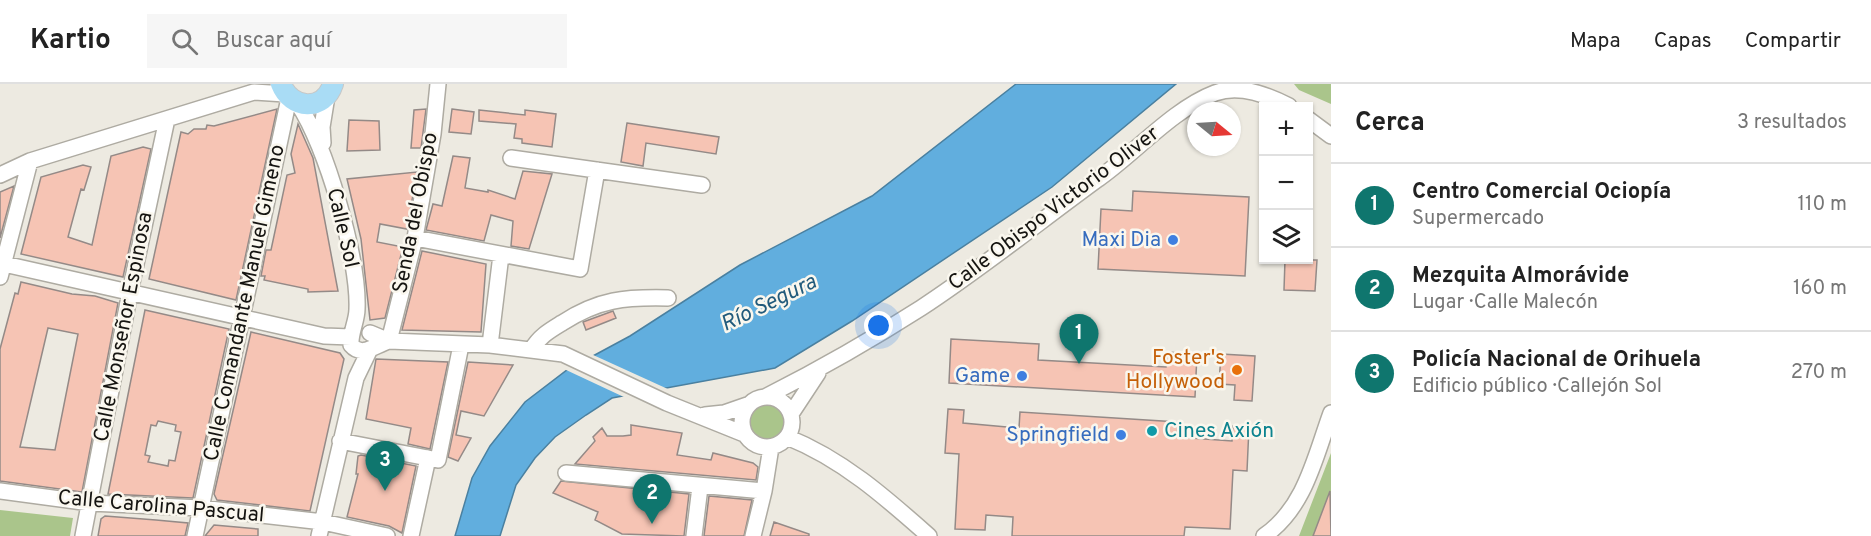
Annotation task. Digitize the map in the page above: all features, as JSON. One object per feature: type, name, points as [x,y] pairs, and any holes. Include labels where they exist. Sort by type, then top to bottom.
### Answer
[{"type":"main road","points":[[288,95],[314,104],[330,90]]},
{"type":"street","name":"Senda del Obispo","points":[[389,340],[415,238],[433,134],[438,84]]},
{"type":"street","points":[[0,175],[30,161],[259,88],[288,95],[323,149]]},
{"type":"street","points":[[323,149],[322,127],[330,90]]},
{"type":"street","name":"Calle Obispo Victorio Oliver","points":[[767,396],[827,366],[970,274],[1105,174],[1180,114],[1216,93],[1240,90],[1282,102]]},
{"type":"street","name":"Calle Comandante Manuel Gimeno","points":[[195,536],[288,95]]},
{"type":"street","name":"Calle Monseñor Espinosa","points":[[83,536],[130,292],[167,119]]},
{"type":"street","points":[[1313,123],[1331,136]]},
{"type":"street","name":"Calle Sol","points":[[323,149],[352,257],[362,339]]},
{"type":"street","points":[[511,158],[702,185]]},
{"type":"street","points":[[30,161],[1,268],[130,292],[324,336],[490,345],[563,354],[696,416],[723,423],[744,434],[755,445],[771,447],[787,437],[792,422],[791,414],[782,401],[767,396],[724,413],[696,416]]},
{"type":"street","points":[[415,238],[580,269],[597,170]]},
{"type":"street","points":[[490,345],[501,255]]},
{"type":"street","points":[[532,350],[540,336],[585,308],[608,300],[668,298]]},
{"type":"street","points":[[321,529],[356,378],[362,339]]},
{"type":"street","points":[[340,441],[438,460],[461,345]]},
{"type":"street","name":"Calle Obispo Victorio Oliver","points":[[791,414],[816,375],[827,366]]},
{"type":"street","points":[[744,434],[741,419],[747,405]]},
{"type":"street","points":[[1264,536],[1283,520],[1302,493],[1331,413]]},
{"type":"street","points":[[787,437],[822,453],[866,482],[929,536]]},
{"type":"street","points":[[753,536],[764,491],[771,447]]},
{"type":"street","points":[[411,536],[428,458]]},
{"type":"street","points":[[566,473],[700,487],[764,491]]},
{"type":"street","points":[[694,536],[700,487]]},
{"type":"street","name":"Calle Carolina Pascual","points":[[0,491],[90,503],[201,508],[321,529],[387,536]]},
{"type":"green space","points":[[1294,84],[1331,84],[1331,104],[1299,90]]},
{"type":"green space","points":[[767,405],[779,410],[784,422],[779,434],[767,439],[755,434],[750,422],[755,410]]},
{"type":"green space","points":[[1331,453],[1331,536],[1299,536]]},
{"type":"green space","points":[[0,510],[73,518],[70,536],[0,536]]},
{"type":"water","name":"Río Segura","points":[[1016,84],[1176,84],[1052,187],[852,321],[775,368],[612,398],[555,437],[535,458],[516,485],[500,536],[455,536],[472,478],[490,446],[525,402],[567,370],[630,336],[740,265],[872,196]]},
{"type":"pier","points":[[591,354],[670,390],[626,398],[564,369]]},
{"type":"building","points":[[277,109],[236,300],[149,279],[181,132],[188,134],[194,129],[206,129],[207,125],[214,126]]},
{"type":"building","points":[[426,109],[421,148],[411,148],[414,110]]},
{"type":"building","points":[[452,109],[474,112],[471,134],[449,132]]},
{"type":"building","points":[[479,110],[525,115],[525,110],[556,114],[552,147],[522,143],[522,139],[514,138],[516,124],[479,121]]},
{"type":"building","points":[[349,120],[379,121],[380,150],[347,151]]},
{"type":"building","points":[[627,123],[719,137],[716,154],[646,143],[643,166],[621,162]]},
{"type":"building","points":[[298,124],[313,158],[338,291],[308,292],[308,289],[264,280],[265,276],[261,276],[266,250],[271,250],[287,175],[295,173],[291,154]]},
{"type":"building","points":[[143,147],[151,149],[123,277],[21,254],[41,177],[83,165],[91,167],[84,190],[81,189],[68,237],[92,245],[111,156]]},
{"type":"building","points":[[453,156],[470,158],[465,188],[488,192],[488,190],[515,199],[523,171],[552,174],[529,249],[511,246],[513,221],[491,215],[484,241],[426,230],[433,204],[442,206]]},
{"type":"building","points":[[417,172],[407,229],[380,224],[377,242],[403,247],[385,318],[370,320],[361,239],[347,179]]},
{"type":"building","points":[[14,186],[0,238],[0,192]]},
{"type":"building","name":"Maxi Dia","points":[[1133,191],[1249,197],[1245,276],[1098,269],[1101,209],[1132,211]]},
{"type":"building","points":[[422,251],[486,264],[481,332],[402,330]]},
{"type":"building","points":[[1313,260],[1317,260],[1315,291],[1284,290],[1285,264],[1313,264]]},
{"type":"building","points":[[21,282],[72,294],[95,296],[118,303],[82,492],[0,481],[0,349],[15,293],[18,294]],"holes":[[[48,328],[78,334],[55,450],[20,447]]]},
{"type":"building","points":[[145,310],[229,329],[193,498],[108,494]],"holes":[[[158,421],[176,425],[175,431],[181,432],[175,461],[169,460],[168,466],[148,462],[150,456],[145,455],[151,425],[156,426]]]},
{"type":"building","points":[[613,311],[616,318],[586,330],[583,322]]},
{"type":"building","points":[[251,332],[340,353],[344,359],[310,511],[217,500],[214,494]]},
{"type":"building","points":[[951,339],[1039,344],[1038,360],[1166,367],[1167,352],[1197,354],[1195,397],[949,383]]},
{"type":"building","name":"Foster's Hollywood","points":[[1221,354],[1255,356],[1252,401],[1234,400],[1235,385],[1219,384]]},
{"type":"building","points":[[376,359],[448,362],[430,449],[408,444],[411,428],[366,419]]},
{"type":"building","points":[[468,362],[513,365],[484,416],[461,411],[456,435],[471,438],[458,461],[448,457]]},
{"type":"building","points":[[948,409],[964,410],[963,423],[1019,428],[1020,412],[1178,422],[1177,437],[1232,441],[1233,426],[1249,427],[1247,471],[1233,470],[1230,529],[1185,527],[1184,536],[1012,536],[1013,517],[986,515],[985,530],[955,529],[959,454],[945,453]]},
{"type":"building","points":[[631,425],[682,433],[677,455],[711,460],[713,453],[753,463],[758,467],[756,480],[575,464],[595,441],[593,437],[602,428],[607,436],[623,436],[631,435]]},
{"type":"building","points":[[358,456],[416,466],[402,533],[389,526],[347,517],[358,474],[356,474]]},
{"type":"building","points":[[561,481],[689,494],[684,536],[622,534],[595,520],[598,512],[553,493]]},
{"type":"building","points":[[1330,491],[1331,536],[1313,536]]},
{"type":"building","points":[[709,496],[752,500],[744,536],[704,536]]},
{"type":"building","points":[[105,516],[188,523],[185,536],[98,536],[101,519]]},
{"type":"building","points":[[774,522],[809,534],[809,536],[770,536]]},
{"type":"building","points":[[214,525],[258,529],[258,536],[205,536]]},
{"type":"place","name":"Maxi Dia","points":[[1173,240]]},
{"type":"place","name":"Centro Comercial Ociopía","points":[[1079,364]]},
{"type":"place","name":"Foster's Hollywood","points":[[1237,370]]},
{"type":"place","name":"Game","points":[[1022,376]]},
{"type":"place","name":"Cines Axión","points":[[1152,431]]},
{"type":"place","name":"Springfield","points":[[1121,435]]},
{"type":"place","name":"Policía Nacional de Orihuela","points":[[385,491]]},
{"type":"place","name":"Mezquita Almorávide","points":[[652,524]]}]
